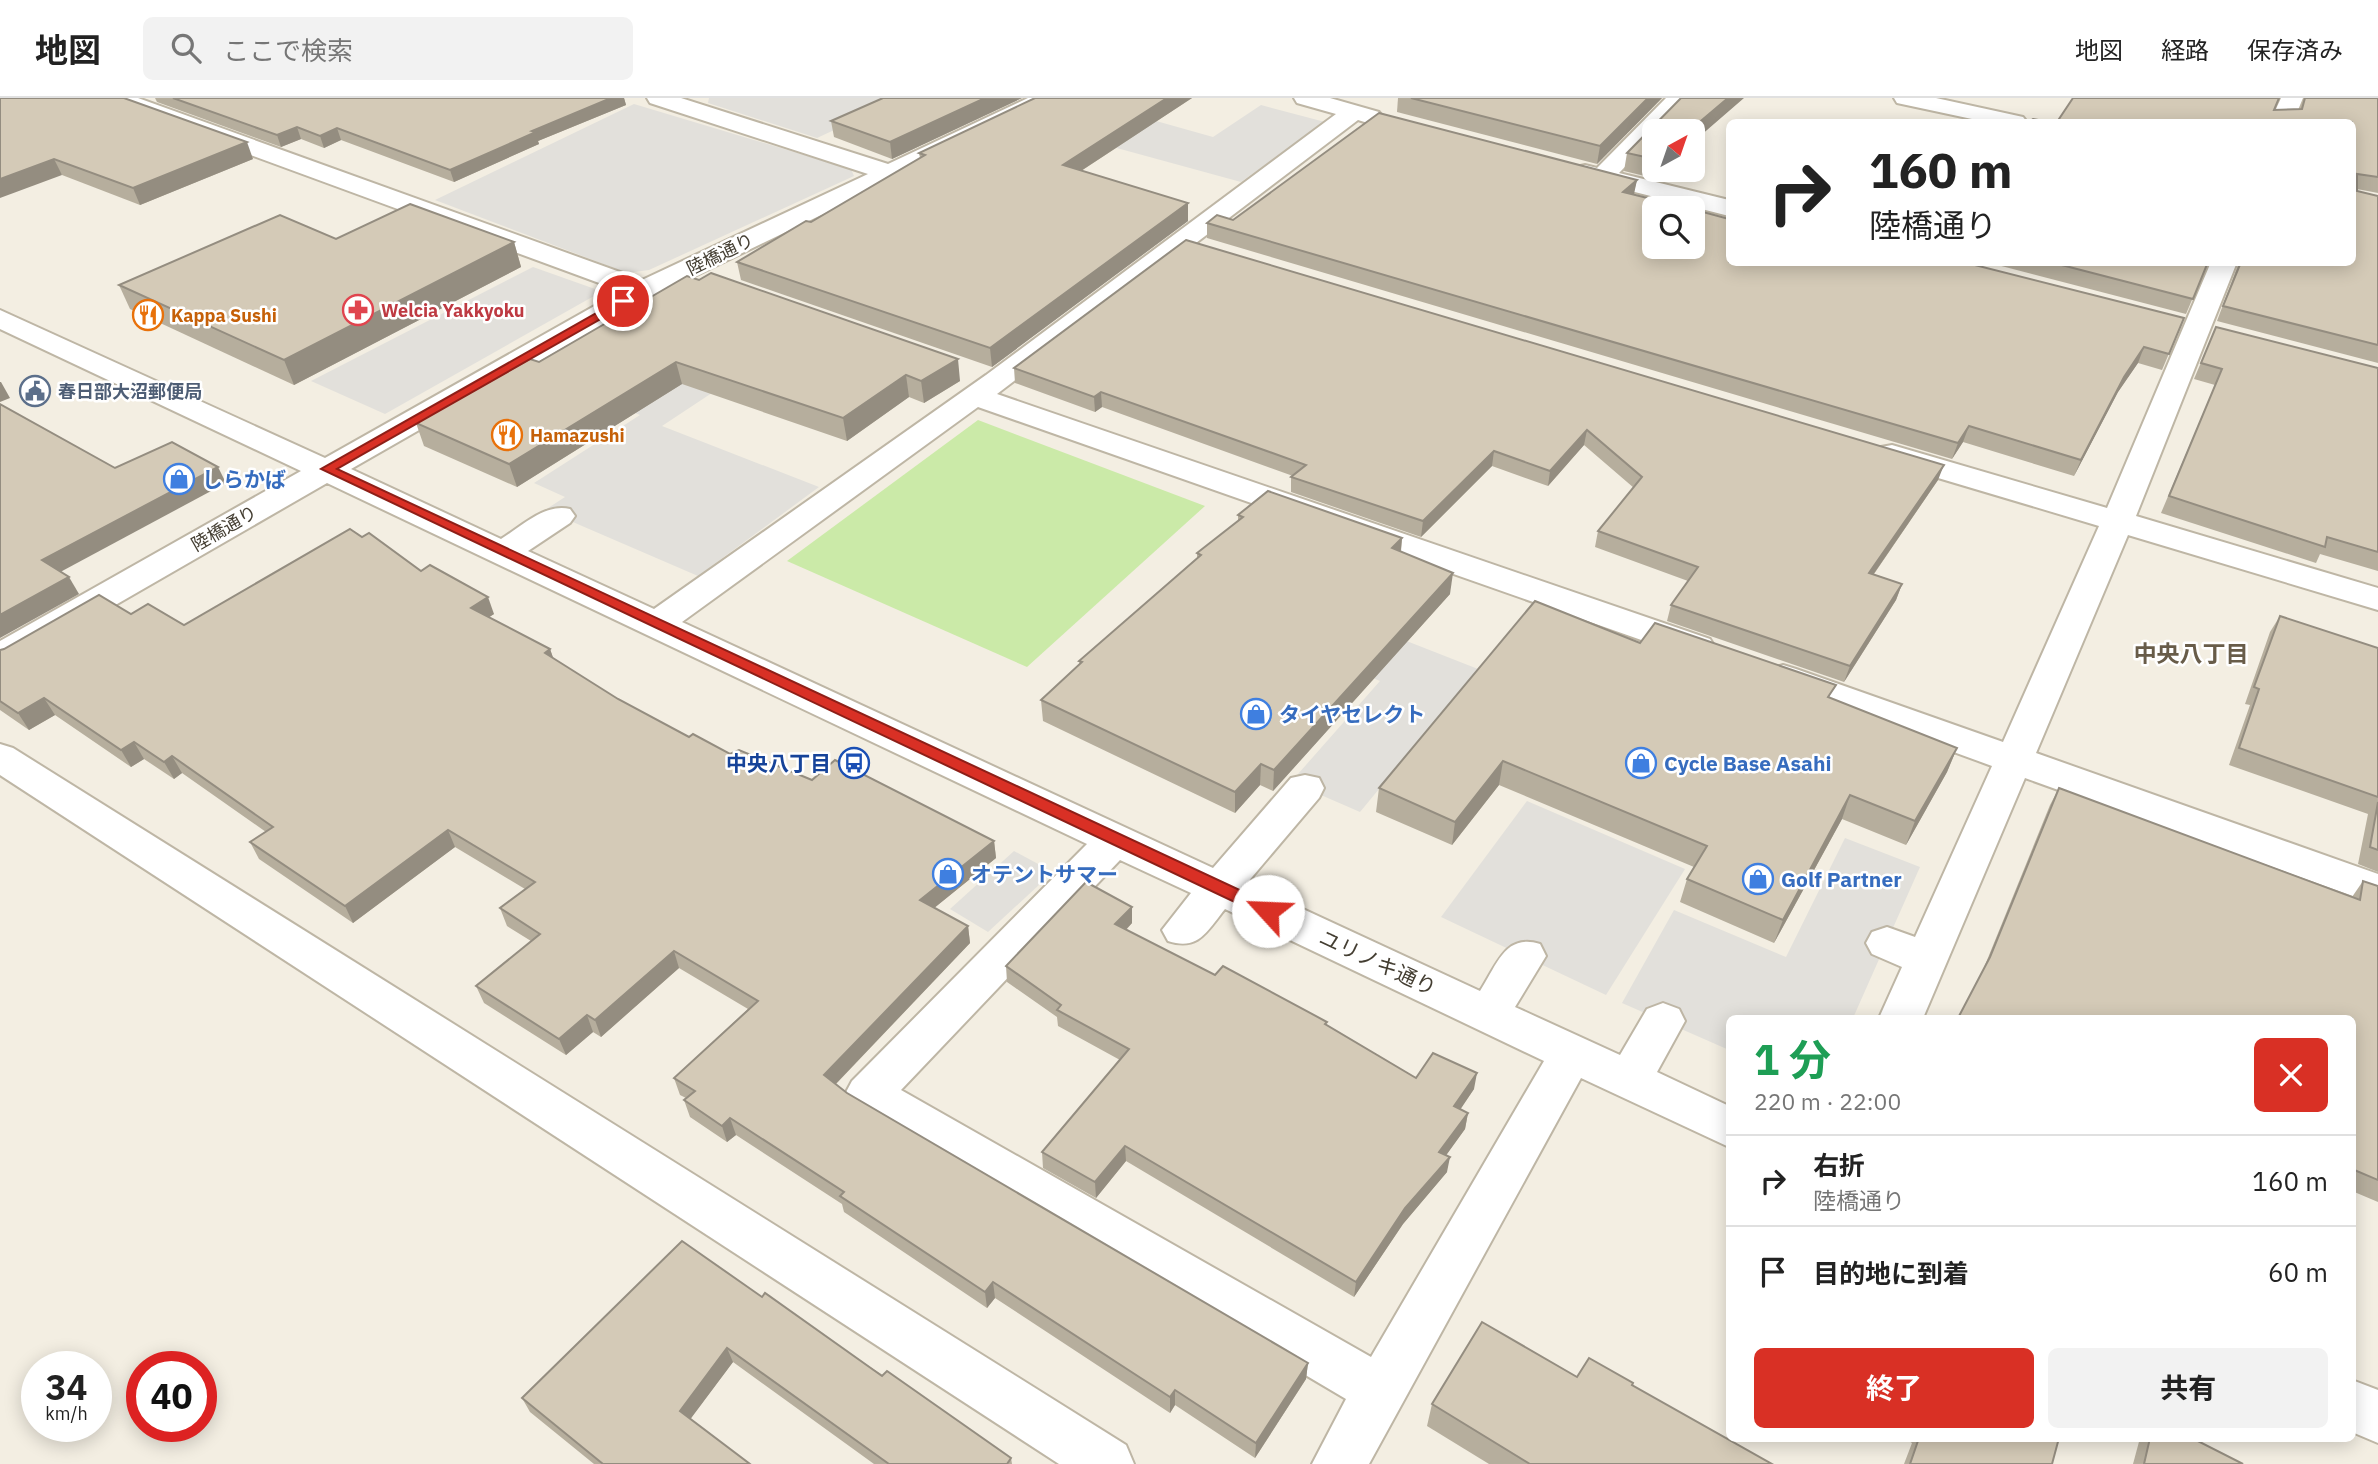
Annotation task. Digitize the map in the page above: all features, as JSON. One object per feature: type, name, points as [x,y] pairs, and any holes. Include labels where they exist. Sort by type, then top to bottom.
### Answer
[{"type":"street","points":[[117,98],[570,258],[643,290]]},
{"type":"street","points":[[1602,176],[1679,98]]},
{"type":"street","points":[[1905,98],[2001,119]]},
{"type":"street","points":[[2283,119],[2292,98]]},
{"type":"street","points":[[663,99],[887,172]]},
{"type":"street","name":"陸橋通り","points":[[0,656],[328,469],[488,367],[557,350],[643,290],[684,272],[788,214],[1045,104]]},
{"type":"street","points":[[1301,104],[1353,112],[1393,122]]},
{"type":"street","points":[[656,624],[744,552],[980,383],[1196,246],[1353,112]]},
{"type":"street","points":[[1563,166],[1726,207]]},
{"type":"street","points":[[1902,1015],[2118,521],[2222,266]]},
{"type":"street","points":[[684,272],[723,286]]},
{"type":"street","name":"ユリノキ通り","points":[[0,318],[328,469],[1726,1126]]},
{"type":"street","points":[[980,383],[1739,662],[2016,758],[2378,890]]},
{"type":"street","points":[[1864,445],[2378,599]]},
{"type":"street","points":[[504,552],[559,516]]},
{"type":"street","points":[[0,757],[1107,1464]]},
{"type":"street","points":[[1183,930],[1305,788]]},
{"type":"street","points":[[1116,839],[1033,907],[868,1094],[1379,1390]]},
{"type":"street","points":[[1887,943],[1927,960]]},
{"type":"street","points":[[1488,1014],[1525,956]]},
{"type":"street","points":[[1629,1080],[1664,1021]]},
{"type":"street","points":[[1339,1464],[1571,1054]]},
{"type":"street","points":[[2356,1407],[2378,1417]]},
{"type":"green space","points":[[978,420],[1205,506],[1027,667],[787,561]]},
{"type":"shaded area","points":[[709,98],[903,98],[817,138],[708,103]]},
{"type":"shaded area","points":[[1078,99],[1213,137],[1261,105],[1325,122],[1241,182],[1029,124]]},
{"type":"shaded area","points":[[634,104],[851,169],[854,176],[649,270],[627,273],[435,200]]},
{"type":"shaded area","points":[[533,267],[595,289],[594,296],[385,414],[311,381]]},
{"type":"shaded area","points":[[536,373],[727,383],[662,426],[819,487],[698,576],[545,510],[565,497],[534,483],[640,415]]},
{"type":"shaded area","points":[[1325,609],[1478,669],[1360,812],[1291,782],[1380,681],[1291,644]]},
{"type":"shaded area","points":[[1527,801],[1685,869],[1606,995],[1441,917]]},
{"type":"shaded area","points":[[1845,838],[1920,867],[1854,1015],[1726,1015],[1726,1049],[1622,1003],[1674,910],[1786,957]]},
{"type":"shaded area","points":[[1014,851],[1053,872],[988,932],[950,909]]},
{"type":"building","points":[[0,98],[124,98],[247,142],[133,188],[54,159],[0,179]]},
{"type":"building","points":[[173,98],[611,98],[532,131],[536,132],[450,170],[337,128],[320,136],[297,127],[277,135]]},
{"type":"building","points":[[883,98],[985,98],[890,142],[831,121]]},
{"type":"building","points":[[1035,98],[1167,98],[1063,165],[1188,203],[990,348],[737,262],[925,155],[919,153]]},
{"type":"building","points":[[1411,98],[1648,98],[1600,146]]},
{"type":"building","points":[[1681,98],[1728,98],[1703,119],[1660,119]]},
{"type":"building","points":[[2073,98],[2279,98],[2274,110],[2302,109],[2305,98],[2378,98],[2378,177],[2357,174],[2357,191],[2378,196],[2378,345],[2223,306],[2239,266],[2356,266],[2356,119],[2059,119]]},
{"type":"building","points":[[1379,113],[1637,180],[1623,192],[1642,197],[1642,259],[1705,259],[1705,213],[1726,218],[1726,266],[1979,266],[2184,318],[2169,354],[2144,347],[2124,377],[2081,460],[1969,426],[1958,443],[1207,223],[1217,215],[1233,220]]},
{"type":"building","points":[[1642,138],[1642,156],[1627,153]]},
{"type":"building","points":[[410,204],[514,242],[284,360],[119,285],[280,215],[336,239]]},
{"type":"building","points":[[1186,240],[1944,465],[1869,573],[1902,584],[1850,666],[1671,605],[1698,567],[1598,531],[1642,477],[1587,430],[1550,471],[1494,451],[1423,521],[1291,477],[1306,465],[1101,392],[1094,397],[1014,368]]},
{"type":"building","points":[[2065,266],[2206,266],[2193,299]]},
{"type":"building","points":[[711,273],[958,359],[921,381],[906,375],[843,418],[676,362],[509,464],[416,423],[530,359],[539,362],[687,276],[699,280]]},
{"type":"building","points":[[2216,327],[2378,368],[2378,552],[2327,537],[2325,547],[2169,496],[2222,369],[2201,363]]},
{"type":"building","points":[[0,404],[115,468],[172,442],[218,467],[42,560],[69,577],[0,615]]},
{"type":"building","points":[[1268,491],[1402,538],[1392,548],[1453,573],[1274,770],[1261,764],[1235,792],[1041,700],[1082,662],[1079,661],[1201,555],[1197,553],[1243,517],[1238,515]]},
{"type":"building","points":[[350,529],[362,537],[369,533],[421,571],[430,565],[488,597],[471,608],[550,649],[545,653],[618,699],[689,737],[693,734],[730,754],[739,750],[812,780],[835,760],[994,841],[920,900],[968,926],[824,1075],[847,1093],[1308,1363],[1256,1443],[1175,1390],[1170,1397],[993,1282],[985,1292],[840,1196],[844,1192],[730,1118],[722,1126],[684,1100],[695,1091],[674,1078],[758,1001],[674,951],[595,1020],[587,1015],[559,1039],[476,986],[540,934],[500,908],[535,882],[448,830],[345,906],[250,842],[273,827],[172,756],[164,762],[134,742],[121,750],[44,698],[18,713],[0,701],[0,650],[99,595],[131,614],[148,604],[184,625]]},
{"type":"building","points":[[1535,601],[1640,643],[1655,623],[1836,685],[1828,697],[1957,748],[1915,821],[1850,795],[1783,920],[1687,879],[1707,846],[1503,761],[1455,822],[1379,788]]},
{"type":"building","points":[[2280,616],[2378,648],[2378,797],[2239,748],[2259,689],[2254,687]]},
{"type":"building","points":[[2059,788],[2360,900],[2363,881],[2378,886],[2378,1180],[2356,1171],[2356,1015],[1960,1015],[1990,957]]},
{"type":"building","points":[[2378,802],[2378,850],[2370,847]]},
{"type":"building","points":[[1086,882],[1132,907],[1115,924],[1215,975],[1223,966],[1327,1022],[1325,1024],[1416,1078],[1433,1053],[1477,1073],[1454,1106],[1468,1113],[1439,1152],[1450,1157],[1405,1208],[1356,1282],[1125,1146],[1095,1182],[1042,1152],[1129,1049],[1057,1010],[1061,1005],[1006,966]]},
{"type":"building","points":[[682,1241],[762,1297],[765,1293],[882,1376],[887,1371],[1011,1458],[1007,1464],[889,1464],[727,1348],[680,1411],[750,1464],[603,1464],[522,1398]]},
{"type":"building","points":[[1482,1322],[1577,1377],[1589,1358],[1726,1438],[1726,1442],[1733,1442],[1772,1464],[1530,1464],[1432,1404]]},
{"type":"building","points":[[1918,1442],[2058,1442],[2052,1464],[1910,1464]]},
{"type":"building","points":[[2149,1442],[2200,1442],[2243,1464],[2144,1464]]},
{"type":"place","name":"Welcia Yakkyoku","points":[[358,310]]},
{"type":"place","name":"Kappa Sushi","points":[[148,315]]},
{"type":"place","name":"春日部大沼郵便局","points":[[35,391]]},
{"type":"place","name":"Hamazushi","points":[[507,435]]},
{"type":"place","name":"しらかば","points":[[179,479]]},
{"type":"place","name":"タイヤセレクト","points":[[1256,714]]},
{"type":"place","name":"中央八丁目","points":[[854,763]]},
{"type":"place","name":"Cycle Base Asahi","points":[[1641,763]]},
{"type":"place","name":"オテントサマー","points":[[948,874]]},
{"type":"place","name":"Golf Partner","points":[[1758,879]]},
{"type":"district","name":"中央八丁目","points":[[2191,653]]},
{"type":"route","points":[[623,301],[328,469],[1268,911]]}]
